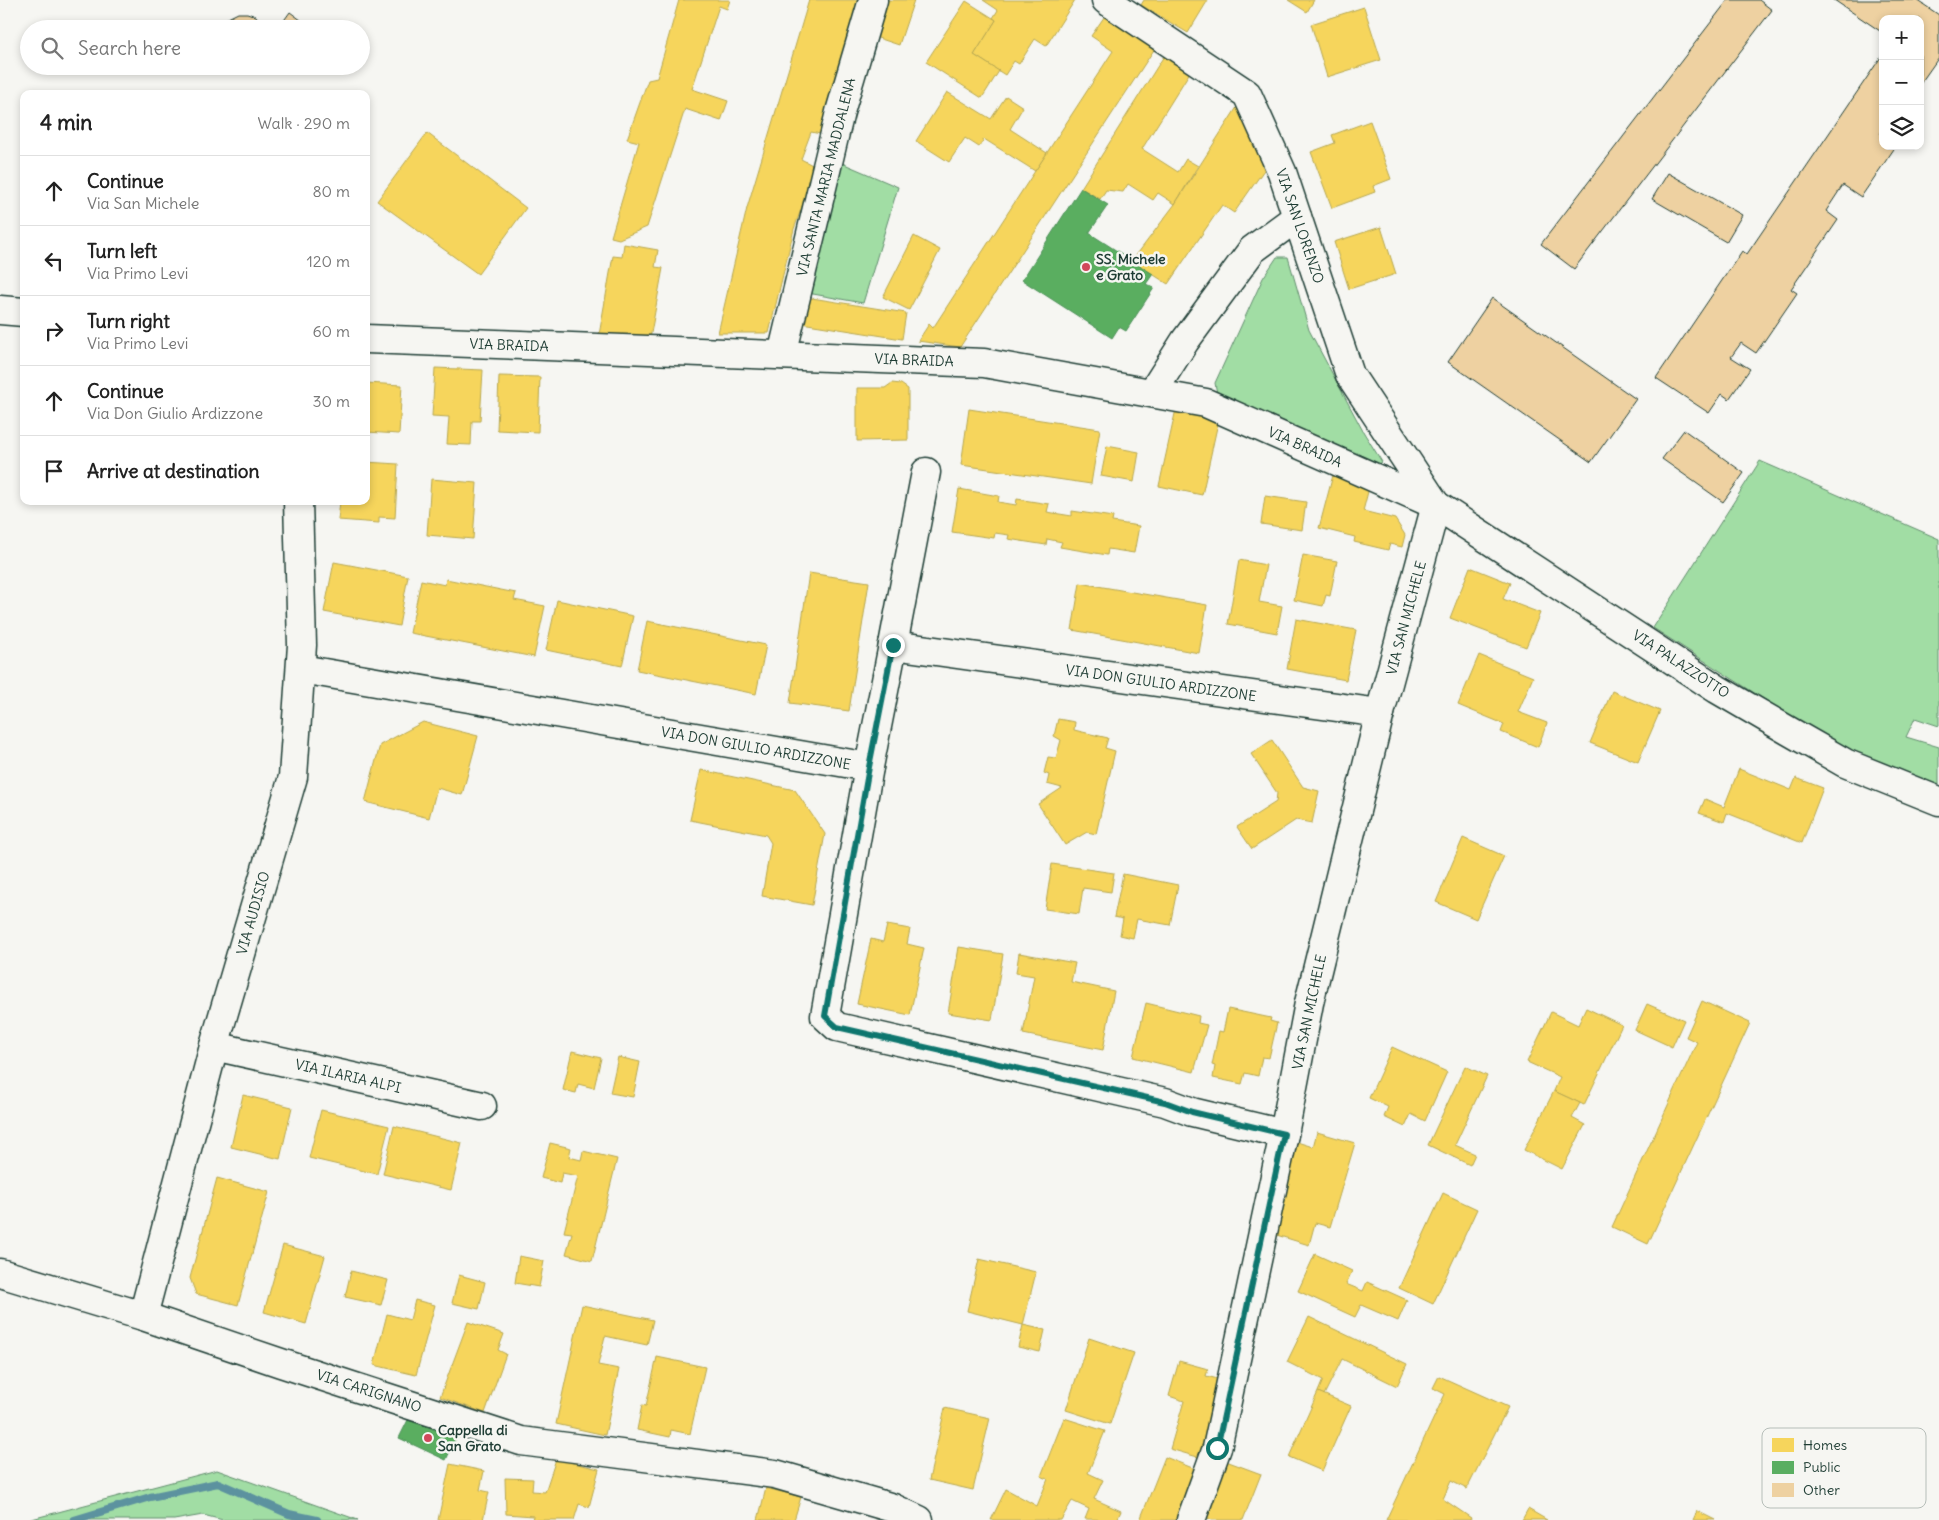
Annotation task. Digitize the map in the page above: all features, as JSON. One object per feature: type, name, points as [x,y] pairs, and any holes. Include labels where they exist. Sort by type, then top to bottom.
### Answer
[{"type":"street","name":"VIA SANTA MARIA MADDALENA","points":[[782,355],[840,112],[873,0]]},
{"type":"street","name":"VIA SAN LORENZO","points":[[1106,0],[1247,94],[1282,172],[1350,375],[1436,505]]},
{"type":"street","points":[[1152,393],[1185,341],[1252,250],[1297,217]]},
{"type":"street","points":[[0,310],[20,312]]},
{"type":"street","name":"VIA BRAIDA","points":[[370,339],[984,363],[1206,403],[1436,505]]},
{"type":"street","points":[[893,645],[926,472]]},
{"type":"street","name":"VIA AUDISIO","points":[[143,1316],[214,1046],[293,777],[301,668],[298,505]]},
{"type":"street","name":"VIA SAN MICHELE","points":[[1191,1520],[1217,1448],[1284,1134],[1309,1003],[1380,713],[1436,505]]},
{"type":"street","name":"VIA PALAZZOTTO","points":[[1436,505],[1717,689],[1845,764],[1939,801]]},
{"type":"street","name":"VIA DON GIULIO ARDIZZONE","points":[[301,668],[869,767],[893,645],[1380,713]]},
{"type":"street","points":[[869,767],[825,1016],[837,1027],[1165,1102],[1192,1112],[1284,1134]]},
{"type":"street","name":"VIA ILARIA ALPI","points":[[214,1046],[482,1106]]},
{"type":"street","name":"VIA CARIGNANO","points":[[0,1274],[143,1316],[280,1363],[521,1441],[775,1474],[893,1508],[919,1520]]},
{"type":"green space","points":[[835,160],[898,187],[863,303],[802,292]]},
{"type":"green space","points":[[1277,257],[1288,257],[1309,330],[1364,433],[1382,462],[1371,470],[1218,399],[1215,383],[1263,278]]},
{"type":"green space","points":[[1760,461],[1939,539],[1939,726],[1915,718],[1906,737],[1939,747],[1939,790],[1891,770],[1809,728],[1653,628]]},
{"type":"green space","points":[[217,1470],[358,1520],[223,1520],[203,1515],[174,1520],[28,1520]]},
{"type":"building: Homes","points":[[679,0],[730,0],[727,9],[719,6],[692,89],[728,101],[721,121],[685,109],[647,227],[619,239],[611,237],[639,142],[627,139],[648,80],[657,78]]},
{"type":"building: Homes","points":[[809,0],[867,0],[825,135],[811,132],[801,159],[816,167],[794,229],[769,333],[718,333],[747,208]]},
{"type":"building: Homes","points":[[884,0],[914,0],[899,45],[872,36]]},
{"type":"building: Homes","points":[[983,0],[1075,0],[1046,46],[1035,39],[1019,64],[1014,61],[1005,75],[974,55],[996,20],[993,18],[998,10]]},
{"type":"building: Homes","points":[[1144,0],[1208,0],[1188,33],[1141,5]]},
{"type":"building: Homes","points":[[1288,0],[1314,0],[1307,12]]},
{"type":"building: Homes","points":[[966,1],[996,20],[974,55],[999,71],[982,98],[926,62]]},
{"type":"building: Homes","points":[[1364,7],[1381,60],[1327,77],[1311,24]]},
{"type":"building: Homes","points":[[1109,10],[1159,42],[960,347],[918,341],[929,324],[933,328],[1113,51],[1091,36]]},
{"type":"building: Homes","points":[[1169,48],[1195,64],[1142,149],[1178,172],[1186,159],[1198,166],[1175,204],[1158,193],[1153,200],[1128,184],[1123,192],[1106,190],[1100,199],[1081,188]]},
{"type":"building: Homes","points":[[947,92],[991,119],[1006,96],[1023,107],[1010,129],[1047,153],[1035,171],[984,139],[979,147],[965,138],[949,162],[916,141]]},
{"type":"building: Homes","points":[[1241,101],[1273,157],[1234,213],[1222,205],[1168,284],[1132,261],[1175,204]]},
{"type":"building: Homes","points":[[1370,121],[1391,179],[1373,186],[1375,192],[1332,208],[1311,152],[1335,143],[1332,135]]},
{"type":"building: Homes","points":[[427,133],[526,208],[478,274],[377,201]]},
{"type":"building: Homes","points":[[1381,227],[1396,274],[1349,289],[1334,242]]},
{"type":"building: Homes","points":[[914,236],[940,250],[909,310],[883,297]]},
{"type":"building: Homes","points":[[624,244],[658,250],[655,267],[663,268],[649,344],[599,335],[613,256],[622,257]]},
{"type":"building: Homes","points":[[799,296],[906,313],[902,339],[795,322]]},
{"type":"building: Homes","points":[[435,368],[483,370],[480,421],[472,421],[471,445],[447,444],[449,417],[432,416]]},
{"type":"building: Homes","points":[[499,376],[540,377],[538,432],[497,430]]},
{"type":"building: Homes","points":[[370,383],[402,385],[399,434],[370,432]]},
{"type":"building: Homes","points":[[892,383],[901,384],[908,389],[908,440],[857,441],[857,388],[885,388]]},
{"type":"building: Homes","points":[[969,409],[1100,429],[1091,484],[961,465]]},
{"type":"building: Homes","points":[[1176,409],[1219,418],[1202,495],[1159,486]]},
{"type":"building: Homes","points":[[1107,446],[1139,452],[1134,482],[1101,476]]},
{"type":"building: Homes","points":[[370,462],[398,464],[395,518],[379,517],[379,523],[338,520],[340,505],[370,505]]},
{"type":"building: Homes","points":[[1333,475],[1370,484],[1363,511],[1395,519],[1405,535],[1402,547],[1390,544],[1388,550],[1354,542],[1355,537],[1319,528]]},
{"type":"building: Homes","points":[[431,479],[477,483],[473,539],[427,535]]},
{"type":"building: Homes","points":[[959,489],[999,496],[998,502],[1016,505],[1017,499],[1049,504],[1047,512],[1072,516],[1072,511],[1113,517],[1112,522],[1139,526],[1134,553],[1108,549],[1107,555],[1060,547],[1062,542],[1047,539],[1046,545],[1008,539],[1009,535],[995,533],[994,538],[952,532]]},
{"type":"building: Homes","points":[[1265,496],[1306,502],[1302,530],[1261,524]]},
{"type":"building: Homes","points":[[1303,555],[1337,561],[1330,596],[1326,595],[1323,606],[1294,600]]},
{"type":"building: Homes","points":[[1239,560],[1266,565],[1259,602],[1282,606],[1277,633],[1228,624]]},
{"type":"building: Homes","points":[[334,562],[408,576],[399,626],[324,612]]},
{"type":"building: Homes","points":[[1470,567],[1510,583],[1503,599],[1540,613],[1526,647],[1450,618]]},
{"type":"building: Homes","points":[[809,573],[869,582],[849,711],[790,703]]},
{"type":"building: Homes","points":[[446,579],[516,593],[514,600],[545,606],[534,657],[410,633],[421,580],[445,585]]},
{"type":"building: Homes","points":[[1080,583],[1207,605],[1199,653],[1072,630]]},
{"type":"building: Homes","points":[[557,600],[633,616],[622,666],[546,650]]},
{"type":"building: Homes","points":[[1296,619],[1356,630],[1346,680],[1287,669]]},
{"type":"building: Homes","points":[[647,621],[766,645],[756,694],[637,670]]},
{"type":"building: Homes","points":[[1479,655],[1533,677],[1518,712],[1547,723],[1538,747],[1501,732],[1504,724],[1458,705]]},
{"type":"building: Homes","points":[[1612,691],[1660,711],[1638,762],[1590,743]]},
{"type":"building: Homes","points":[[1058,719],[1075,722],[1074,730],[1108,738],[1105,748],[1115,751],[1096,834],[1087,832],[1065,845],[1038,804],[1062,788],[1047,784],[1049,775],[1044,773],[1048,757],[1056,758],[1061,740],[1054,736]]},
{"type":"building: Homes","points":[[423,722],[478,736],[462,795],[437,788],[429,818],[365,802],[380,745]]},
{"type":"building: Homes","points":[[1272,740],[1303,787],[1319,791],[1312,823],[1296,820],[1252,849],[1237,827],[1276,802],[1277,793],[1251,754]]},
{"type":"building: Homes","points":[[1739,769],[1791,790],[1796,778],[1823,788],[1802,843],[1727,813],[1724,822],[1699,813],[1705,799],[1724,807]]},
{"type":"building: Homes","points":[[701,770],[795,790],[825,834],[812,905],[762,896],[771,843],[766,835],[690,820]]},
{"type":"building: Homes","points":[[1463,838],[1504,856],[1476,919],[1436,902]]},
{"type":"building: Homes","points":[[1052,864],[1114,873],[1111,892],[1083,888],[1079,914],[1045,909]]},
{"type":"building: Homes","points":[[1123,874],[1178,885],[1170,925],[1137,919],[1133,938],[1120,935],[1123,919],[1114,917]]},
{"type":"building: Homes","points":[[887,925],[910,929],[907,944],[924,948],[910,1015],[857,1004],[871,939],[883,942]]},
{"type":"building: Homes","points":[[959,947],[1003,954],[992,1020],[948,1013]]},
{"type":"building: Homes","points":[[1019,953],[1075,963],[1071,982],[1114,991],[1103,1050],[1023,1034],[1034,976],[1016,973]]},
{"type":"building: Homes","points":[[1702,1001],[1750,1023],[1648,1244],[1612,1227],[1697,1042],[1686,1037]]},
{"type":"building: Homes","points":[[1146,1003],[1199,1016],[1198,1023],[1207,1025],[1194,1072],[1133,1057]]},
{"type":"building: Homes","points":[[1647,1004],[1684,1020],[1672,1047],[1635,1030]]},
{"type":"building: Homes","points":[[1586,1008],[1622,1025],[1584,1105],[1554,1091],[1560,1077],[1527,1062],[1551,1012],[1578,1025]]},
{"type":"building: Homes","points":[[1228,1009],[1271,1018],[1270,1021],[1277,1023],[1269,1058],[1262,1057],[1258,1076],[1245,1073],[1242,1084],[1213,1078],[1215,1066],[1212,1065],[1219,1031],[1223,1032]]},
{"type":"building: Homes","points":[[1392,1047],[1447,1072],[1425,1121],[1411,1114],[1405,1127],[1384,1117],[1388,1107],[1369,1098]]},
{"type":"building: Homes","points":[[572,1051],[601,1058],[594,1088],[578,1084],[576,1093],[563,1090]]},
{"type":"building: Homes","points":[[618,1057],[640,1062],[633,1097],[610,1093]]},
{"type":"building: Homes","points":[[1465,1066],[1487,1076],[1455,1145],[1475,1154],[1470,1165],[1428,1145]]},
{"type":"building: Homes","points":[[1554,1091],[1580,1103],[1572,1118],[1585,1125],[1562,1169],[1524,1150]]},
{"type":"building: Homes","points":[[243,1095],[292,1107],[280,1159],[231,1147]]},
{"type":"building: Homes","points":[[321,1110],[389,1126],[377,1174],[309,1158]]},
{"type":"building: Homes","points":[[394,1126],[462,1143],[451,1190],[383,1174]]},
{"type":"building: Homes","points":[[1317,1132],[1355,1143],[1330,1227],[1315,1223],[1309,1245],[1270,1233],[1297,1142],[1313,1147]]},
{"type":"building: Homes","points":[[550,1143],[571,1148],[569,1157],[581,1160],[583,1151],[617,1159],[592,1261],[566,1254],[572,1233],[564,1232],[578,1176],[562,1173],[560,1183],[541,1178]]},
{"type":"building: Homes","points":[[217,1178],[269,1192],[238,1305],[196,1294],[190,1278]]},
{"type":"building: Homes","points":[[1443,1193],[1477,1209],[1433,1304],[1399,1288]]},
{"type":"building: Homes","points":[[283,1245],[325,1256],[306,1324],[264,1312]]},
{"type":"building: Homes","points":[[1315,1254],[1352,1271],[1346,1284],[1363,1291],[1367,1282],[1407,1300],[1398,1321],[1361,1305],[1355,1317],[1298,1291]]},
{"type":"building: Homes","points":[[519,1256],[544,1261],[539,1287],[515,1283]]},
{"type":"building: Homes","points":[[979,1259],[1036,1272],[1023,1325],[967,1311]]},
{"type":"building: Homes","points":[[351,1271],[388,1280],[381,1305],[345,1297]]},
{"type":"building: Homes","points":[[459,1275],[485,1282],[479,1309],[452,1303]]},
{"type":"building: Homes","points":[[415,1300],[435,1305],[416,1375],[374,1365],[387,1314],[410,1320]]},
{"type":"building: Homes","points":[[582,1305],[653,1320],[647,1345],[605,1336],[598,1365],[619,1369],[605,1435],[556,1424]]},
{"type":"building: Homes","points":[[1309,1317],[1407,1364],[1397,1386],[1342,1359],[1324,1395],[1318,1392],[1323,1380],[1287,1362]]},
{"type":"building: Homes","points":[[468,1322],[504,1334],[498,1350],[506,1354],[485,1413],[440,1397]]},
{"type":"building: Homes","points":[[1023,1325],[1045,1330],[1040,1352],[1018,1347]]},
{"type":"building: Homes","points":[[1089,1338],[1134,1353],[1110,1424],[1066,1410]]},
{"type":"building: Homes","points":[[657,1357],[705,1367],[690,1434],[671,1430],[670,1437],[637,1430],[642,1405],[646,1406]]},
{"type":"building: Homes","points":[[1179,1361],[1208,1369],[1206,1376],[1230,1382],[1208,1460],[1170,1449],[1184,1401],[1169,1396]]},
{"type":"building: Homes","points":[[1439,1376],[1508,1407],[1467,1489],[1451,1481],[1443,1499],[1471,1518],[1470,1520],[1386,1520],[1445,1394],[1433,1388]]},
{"type":"building: Homes","points":[[1318,1392],[1351,1406],[1322,1471],[1289,1457]]},
{"type":"building: Homes","points":[[945,1408],[990,1418],[973,1490],[929,1480]]},
{"type":"building: Homes","points":[[1064,1418],[1105,1431],[1088,1473],[1103,1480],[1094,1499],[1121,1511],[1117,1520],[1085,1519],[1089,1509],[1072,1501],[1061,1520],[991,1520],[1006,1489],[1037,1506],[1048,1479],[1041,1476]]},
{"type":"building: Homes","points":[[1165,1457],[1200,1471],[1180,1520],[1140,1520]]},
{"type":"building: Homes","points":[[556,1459],[599,1469],[589,1507],[579,1504],[574,1520],[532,1520],[533,1516],[506,1514],[505,1478],[533,1479],[532,1491],[545,1492]]},
{"type":"building: Homes","points":[[1226,1461],[1261,1474],[1243,1520],[1212,1520],[1205,1517]]},
{"type":"building: Homes","points":[[450,1464],[484,1471],[480,1490],[489,1492],[483,1520],[438,1520]]},
{"type":"building: Homes","points":[[766,1488],[801,1497],[794,1520],[758,1520]]},
{"type":"building: Homes","points":[[1528,1509],[1547,1520],[1522,1520]]},
{"type":"building: Homes","points":[[1697,1511],[1715,1520],[1693,1520]]},
{"type":"building: Public","name":"SS. Michele e Grato","points":[[1081,188],[1108,205],[1089,233],[1153,274],[1146,284],[1154,288],[1126,331],[1119,327],[1112,338],[1022,280]]},
{"type":"building: Public","name":"Cappella di San Grato","points":[[410,1416],[456,1438],[446,1460],[399,1438]]},
{"type":"building: Other","points":[[1728,0],[1759,0],[1772,10],[1574,269],[1541,244]]},
{"type":"building: Other","points":[[1834,0],[1917,0],[1939,15],[1939,57],[1924,78],[1924,15],[1879,15],[1879,30]]},
{"type":"building: Other","points":[[290,12],[301,20],[284,20]]},
{"type":"building: Other","points":[[238,13],[247,13],[256,16],[259,20],[224,20]]},
{"type":"building: Other","points":[[1879,60],[1879,150],[1893,150],[1861,197],[1843,185],[1826,211],[1838,220],[1791,289],[1797,293],[1756,353],[1741,343],[1731,357],[1750,369],[1729,399],[1722,394],[1709,413],[1656,378],[1742,251],[1747,254]]},
{"type":"building: Other","points":[[1668,173],[1742,215],[1726,242],[1652,199]]},
{"type":"building: Other","points":[[1492,298],[1636,399],[1591,462],[1448,362]]},
{"type":"building: Other","points":[[1684,430],[1744,473],[1723,502],[1662,459]]},
{"type":"waterway","points":[[74,1520],[150,1497],[218,1483],[289,1514],[317,1520]]},
{"type":"place","name":"SS. Michele e Grato","points":[[1086,267]]},
{"type":"place","name":"Cappella di San Grato","points":[[428,1438]]},
{"type":"route","points":[[893,645],[869,767],[825,1016],[837,1027],[1165,1102],[1192,1112],[1284,1134],[1217,1448]]}]
